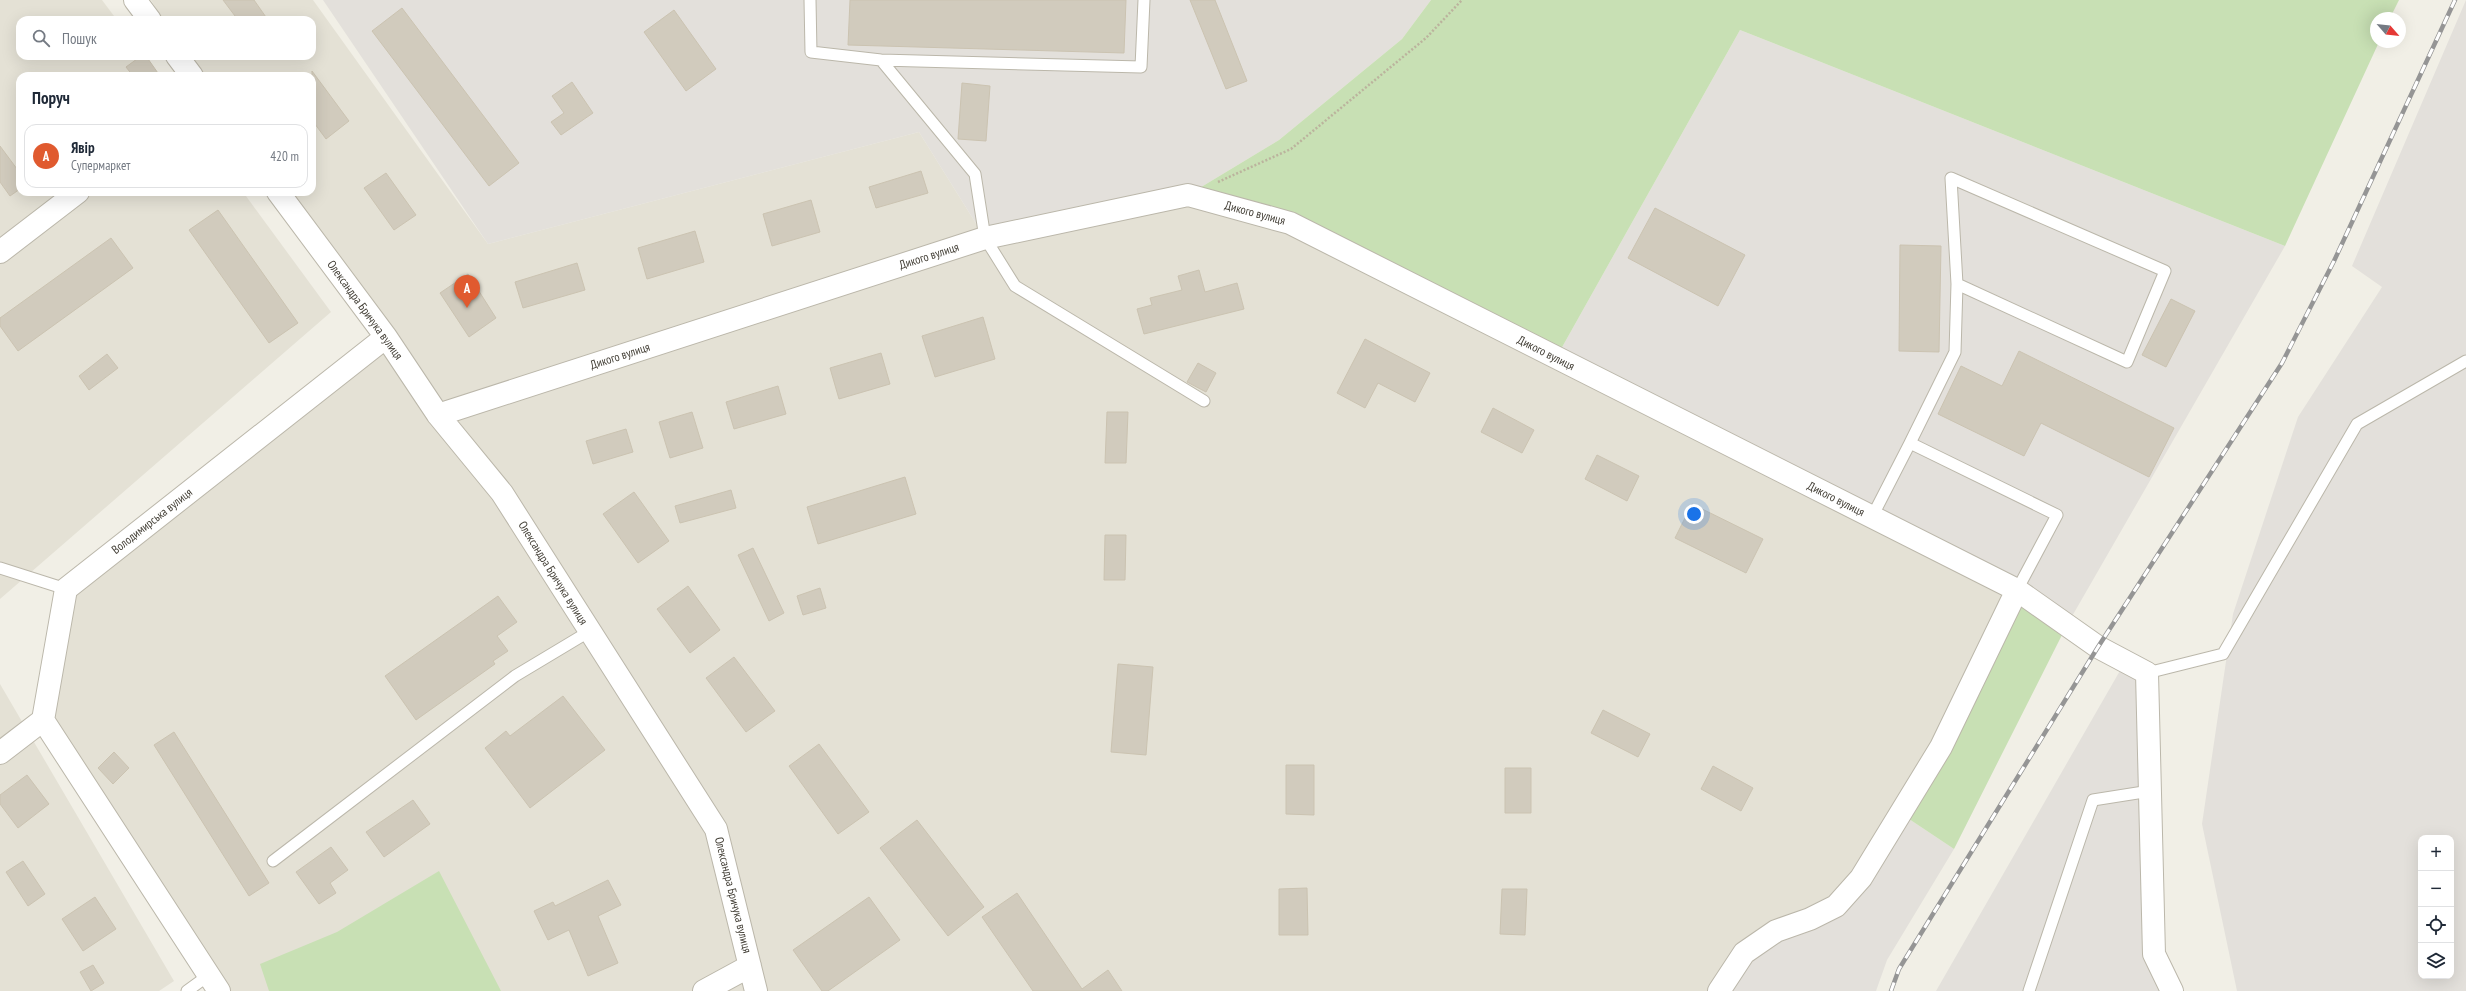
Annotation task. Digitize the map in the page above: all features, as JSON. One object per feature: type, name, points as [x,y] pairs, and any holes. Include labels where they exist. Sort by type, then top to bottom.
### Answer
[{"type":"street","points":[[135,0],[147,16]]},
{"type":"street","points":[[180,60],[189,72]]},
{"type":"street","name":"Дикого вулиця","points":[[438,415],[985,238],[1188,195],[1290,223],[2017,590],[2098,647],[2147,673]]},
{"type":"street","points":[[0,252],[73,196]]},
{"type":"street","name":"Олександра Бричука вулиця","points":[[281,196],[386,337],[438,415],[502,493],[716,829],[756,991]]},
{"type":"street","name":"Володимирська вулиця","points":[[66,589],[386,337]]},
{"type":"street","points":[[0,753],[43,720],[66,589]]},
{"type":"street","points":[[1719,991],[1744,953],[1776,931],[1810,919],[1836,906],[1861,878],[1941,747],[2017,590]]},
{"type":"street","points":[[2147,673],[2154,954],[2172,991]]},
{"type":"street","points":[[43,720],[214,983]]},
{"type":"street","points":[[704,991],[750,966]]},
{"type":"lane","points":[[810,0],[811,52],[881,60],[1141,67],[1144,0]]},
{"type":"lane","points":[[881,60],[975,174],[985,238],[1015,286],[1204,401]]},
{"type":"lane","points":[[1872,517],[1955,352],[1957,284],[1951,178],[2165,272],[2127,362],[1957,284]]},
{"type":"lane","points":[[2147,673],[2223,654],[2357,424],[2466,361]]},
{"type":"lane","points":[[1910,443],[2057,515],[2017,590]]},
{"type":"lane","points":[[0,568],[66,589]]},
{"type":"lane","points":[[273,861],[515,676],[590,631]]},
{"type":"lane","points":[[2029,991],[2093,800],[2150,791]]},
{"type":"lane","points":[[187,991],[214,983]]},
{"type":"path","points":[[1188,195],[1291,149],[1426,38],[1462,0]]},
{"type":"shaded area","points":[[0,0],[102,0],[114,16],[16,16],[16,60],[146,60],[155,72],[16,72],[16,196],[246,196],[331,312],[0,599]]},
{"type":"shaded area","points":[[151,0],[313,0],[488,244],[919,132],[985,238],[1188,195],[1290,223],[2017,590],[1861,878],[1719,991],[219,991],[43,720],[66,589],[386,337],[281,196],[316,196],[316,72],[193,72],[185,60],[316,60],[316,16],[161,16]]},
{"type":"shaded area","points":[[323,0],[1431,0],[1402,39],[1279,140],[1188,195],[985,238],[919,132],[488,244]]},
{"type":"shaded area","points":[[2466,0],[2466,991],[2237,991],[2202,824],[2233,614],[2298,417],[2382,287],[2352,266]]},
{"type":"shaded area","points":[[1740,30],[2285,246],[2067,625],[1556,358]]},
{"type":"shaded area","points":[[2125,662],[2147,673],[2154,954],[2170,991],[1936,991]]},
{"type":"shaded area","points":[[0,684],[174,981],[159,991],[0,991]]},
{"type":"shaded area","points":[[1900,813],[1954,849],[1887,960],[1876,991],[1719,991],[1744,953],[1836,906]]},
{"type":"green space","points":[[1431,0],[2399,0],[2393,12],[2370,12],[2370,48],[2376,48],[2285,246],[1740,30],[1556,358],[1290,223],[1188,195],[1279,140],[1402,39]]},
{"type":"green space","points":[[2017,590],[2067,625],[1954,849],[1900,813]]},
{"type":"green space","points":[[439,871],[501,991],[269,991],[260,964],[337,932]]},
{"type":"building","points":[[223,0],[254,0],[265,16],[235,16]]},
{"type":"building","points":[[850,0],[1126,0],[1124,53],[848,45]]},
{"type":"building","points":[[1190,0],[1215,0],[1247,81],[1226,89]]},
{"type":"building","points":[[402,8],[519,163],[489,186],[372,31]]},
{"type":"building","points":[[674,10],[716,69],[686,91],[644,32]]},
{"type":"building","points":[[136,60],[149,60],[157,72],[130,72],[126,67]]},
{"type":"building","points":[[316,76],[349,121],[326,139],[316,125]]},
{"type":"building","points":[[572,82],[593,113],[561,135],[551,122],[564,113],[552,96]]},
{"type":"building","points":[[962,83],[990,86],[986,141],[958,139]]},
{"type":"building","points":[[0,146],[16,168],[16,192],[10,196],[0,182]]},
{"type":"building","points":[[921,171],[928,193],[876,208],[869,187]]},
{"type":"building","points":[[386,173],[416,215],[394,230],[364,188]]},
{"type":"building","points":[[811,200],[820,232],[772,246],[763,214]]},
{"type":"building","points":[[1655,208],[1745,255],[1718,306],[1628,258]]},
{"type":"building","points":[[218,210],[298,323],[269,343],[189,230]]},
{"type":"building","points":[[695,231],[704,262],[647,279],[638,248]]},
{"type":"building","points":[[111,238],[133,268],[18,351],[0,326],[0,318]]},
{"type":"building","points":[[1900,245],[1941,246],[1939,352],[1899,351]]},
{"type":"building","points":[[577,263],[585,290],[523,308],[515,282]]},
{"type":"building","points":[[1199,270],[1205,292],[1237,283],[1244,309],[1144,334],[1137,309],[1152,305],[1150,298],[1182,290],[1178,276]]},
{"type":"building","points":[[468,274],[496,318],[469,337],[440,293]]},
{"type":"building","points":[[2171,299],[2195,311],[2166,367],[2142,355]]},
{"type":"building","points":[[983,317],[995,359],[935,377],[922,336]]},
{"type":"building","points":[[1365,339],[1430,373],[1415,402],[1378,383],[1365,408],[1337,393]]},
{"type":"building","points":[[2019,351],[2174,428],[2149,477],[2041,423],[2024,456],[1938,414],[1961,366],[2002,386]]},
{"type":"building","points":[[881,353],[890,384],[839,399],[830,368]]},
{"type":"building","points":[[107,354],[118,368],[89,390],[79,376]]},
{"type":"building","points":[[1198,363],[1216,373],[1206,392],[1187,382]]},
{"type":"building","points":[[778,386],[786,414],[734,429],[726,402]]},
{"type":"building","points":[[1493,408],[1534,430],[1522,453],[1481,432]]},
{"type":"building","points":[[692,412],[703,448],[670,458],[659,422]]},
{"type":"building","points":[[1107,412],[1128,412],[1126,463],[1105,463]]},
{"type":"building","points":[[626,429],[633,452],[593,464],[586,441]]},
{"type":"building","points":[[1597,455],[1639,476],[1627,501],[1585,479]]},
{"type":"building","points":[[905,477],[916,514],[818,544],[807,507]]},
{"type":"building","points":[[731,490],[736,508],[680,523],[675,506]]},
{"type":"building","points":[[634,492],[669,541],[638,563],[603,514]]},
{"type":"building","points":[[1692,504],[1763,539],[1746,573],[1675,538]]},
{"type":"building","points":[[1105,535],[1126,535],[1125,580],[1104,580]]},
{"type":"building","points":[[753,548],[784,613],[769,621],[738,555]]},
{"type":"building","points":[[688,586],[720,630],[690,653],[657,609]]},
{"type":"building","points":[[820,588],[826,608],[803,615],[797,596]]},
{"type":"building","points":[[498,596],[517,622],[497,636],[508,651],[493,661],[495,664],[416,720],[385,676]]},
{"type":"building","points":[[734,657],[775,711],[746,732],[706,678]]},
{"type":"building","points":[[1118,664],[1153,667],[1146,755],[1111,752]]},
{"type":"building","points":[[563,696],[605,750],[530,808],[485,748],[506,731],[510,736]]},
{"type":"building","points":[[1603,710],[1650,734],[1638,757],[1591,733]]},
{"type":"building","points":[[174,732],[269,883],[249,896],[154,745]]},
{"type":"building","points":[[819,744],[869,812],[838,834],[789,766]]},
{"type":"building","points":[[114,752],[129,768],[113,784],[98,768]]},
{"type":"building","points":[[1286,765],[1314,765],[1314,815],[1286,814]]},
{"type":"building","points":[[1713,766],[1753,788],[1741,811],[1701,789]]},
{"type":"building","points":[[1505,768],[1531,768],[1531,813],[1505,813]]},
{"type":"building","points":[[27,775],[49,804],[18,828],[0,804],[0,795]]},
{"type":"building","points":[[413,800],[430,824],[384,857],[366,832]]},
{"type":"building","points":[[917,820],[984,907],[948,936],[880,848]]},
{"type":"building","points":[[331,847],[348,870],[330,883],[336,893],[319,904],[296,872]]},
{"type":"building","points":[[23,861],[45,894],[28,906],[6,872]]},
{"type":"building","points":[[608,880],[621,905],[598,916],[618,963],[588,976],[569,930],[548,940],[534,911],[553,902],[555,906]]},
{"type":"building","points":[[1307,888],[1308,935],[1279,935],[1279,889]]},
{"type":"building","points":[[1502,889],[1527,889],[1525,935],[1500,934]]},
{"type":"building","points":[[1017,893],[1082,989],[1108,970],[1122,991],[1033,991],[982,917]]},
{"type":"building","points":[[95,897],[116,929],[83,951],[62,919]]},
{"type":"building","points":[[869,897],[900,940],[828,991],[822,991],[793,950]]},
{"type":"building","points":[[93,965],[104,983],[91,991],[80,972]]},
{"type":"railway","points":[[1891,991],[1899,969],[2098,647],[2282,363],[2334,261],[2455,0]]},
{"type":"place","name":"Явiр","points":[[467,308]]}]
